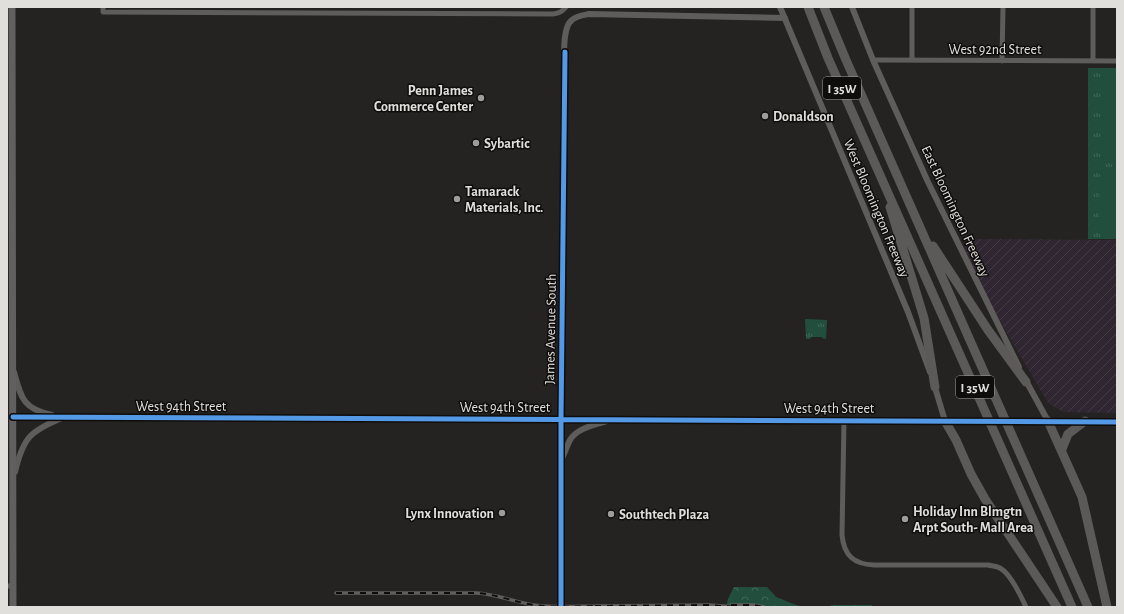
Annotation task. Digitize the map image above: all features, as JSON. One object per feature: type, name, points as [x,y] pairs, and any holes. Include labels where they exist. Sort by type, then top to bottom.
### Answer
[{"type":"highway","name":"I 35W","points":[[808,7],[828,58],[1072,607]]},
{"type":"highway","name":"I 35W","points":[[824,7],[918,224],[1088,607]]},
{"type":"highway","points":[[877,168],[924,318],[935,386]]},
{"type":"highway","points":[[918,224],[988,330],[1026,382]]},
{"type":"highway","points":[[945,421],[985,499],[1057,607]]},
{"type":"highway","points":[[1048,421],[1062,449],[1082,497],[1107,607]]},
{"type":"highway","points":[[1062,449],[1068,434],[1085,421]]},
{"type":"main road","points":[[12,7],[10,57],[10,238],[14,369],[14,476],[10,586],[13,607]]},
{"type":"street","points":[[478,7],[478,13]]},
{"type":"street","name":"West Bloomington Freeway","points":[[780,7],[908,312],[935,386],[945,421]]},
{"type":"street","name":"East Bloomington Freeway","points":[[852,7],[873,60],[928,182],[1026,382],[1048,421]]},
{"type":"street","points":[[912,7],[912,60]]},
{"type":"street","points":[[1002,61],[1003,7]]},
{"type":"street","points":[[1093,7],[1093,61]]},
{"type":"street","points":[[103,10],[392,10],[553,14],[564,9]]},
{"type":"street","name":"James Avenue South","points":[[561,607],[561,419],[565,36],[568,24],[572,20],[589,14],[785,18]]},
{"type":"street","name":"West 92nd Street","points":[[873,60],[1117,61]]},
{"type":"street","points":[[14,369],[19,391],[27,405],[40,412],[65,417]]},
{"type":"street","name":"West 94th Street","points":[[13,417],[1117,422]]},
{"type":"street","points":[[14,476],[22,447],[33,433],[46,425],[65,417]]},
{"type":"street","points":[[561,462],[570,441],[575,434],[586,428],[614,419]]},
{"type":"street","points":[[844,420],[842,535],[844,548],[851,557],[860,563],[874,565],[988,565],[999,568],[1004,570],[1011,579],[1026,607]]},
{"type":"shaded area","points":[[974,239],[1117,240],[1117,413],[1063,412],[1048,403],[996,314],[963,248]]},
{"type":"green space","points":[[1088,68],[1117,68],[1117,239],[1088,239]]},
{"type":"green space","points":[[1109,78],[1117,78],[1117,150],[1103,150],[1105,81]]},
{"type":"green space","points":[[1100,170],[1117,170],[1117,232],[1104,231],[1099,225]]},
{"type":"green space","points":[[805,319],[827,320],[826,339],[822,337],[811,337],[810,339],[806,339]]},
{"type":"green space","points":[[734,587],[767,587],[776,597],[804,607],[726,607]]},
{"type":"green space","points":[[832,605],[872,605],[872,607],[828,607]]},
{"type":"railway","points":[[336,593],[476,593],[542,606],[601,606]]},
{"type":"railway","points":[[595,606],[709,605],[736,607]]},
{"type":"railway","points":[[731,605],[754,605],[764,607]]},
{"type":"cycle path","points":[[561,607],[561,419],[565,52]]},
{"type":"cycle path","points":[[13,417],[1117,422]]},
{"type":"place","name":"Penn James Commerce Center","points":[[481,98]]},
{"type":"place","name":"Donaldson","points":[[765,116]]},
{"type":"place","name":"Sybartic","points":[[476,143]]},
{"type":"place","name":"Tamarack Materials, Inc.","points":[[457,199]]},
{"type":"place","name":"Lynx Innovation","points":[[502,513]]},
{"type":"place","name":"Southtech Plaza","points":[[611,514]]},
{"type":"place","name":"Holiday Inn Blmgtn Arpt South- Mall Area","points":[[905,519]]}]
